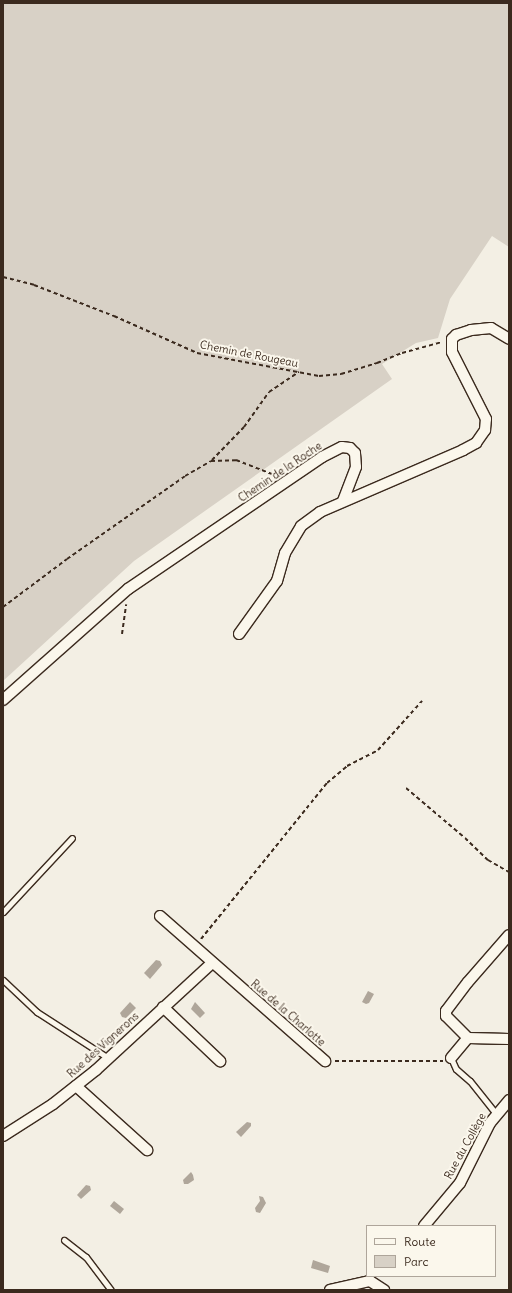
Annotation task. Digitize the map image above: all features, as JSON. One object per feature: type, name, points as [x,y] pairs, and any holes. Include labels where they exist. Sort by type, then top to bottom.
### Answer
[{"type":"street","points":[[238,634],[277,581],[285,553],[301,526],[320,512],[476,443],[485,430],[486,419],[452,352],[452,339],[456,335],[471,330],[491,328],[509,339]]},
{"type":"street","name":"Chemin de la Roche","points":[[3,700],[128,589],[333,450],[342,447],[350,448],[355,453],[356,467],[343,502]]},
{"type":"street","name":"Rue de la Charlotte","points":[[160,916],[194,948],[325,1061]]},
{"type":"street","points":[[509,935],[468,982],[446,1011],[446,1016],[468,1038],[509,1039]]},
{"type":"street","name":"Rue des Vignerons","points":[[3,1136],[53,1104],[76,1086],[212,963]]},
{"type":"street","points":[[163,1007],[220,1061]]},
{"type":"street","points":[[452,1058],[468,1038]]},
{"type":"street","points":[[76,1086],[147,1150]]},
{"type":"street","name":"Rue du Collège","points":[[426,1224],[460,1183],[490,1123],[509,1100]]},
{"type":"street","points":[[330,1290],[350,1288],[373,1278]]},
{"type":"street","points":[[363,1290],[373,1278]]},
{"type":"street","points":[[373,1278],[384,1290]]},
{"type":"lane","points":[[3,912],[72,838]]},
{"type":"lane","points":[[3,980],[37,1012],[108,1058]]},
{"type":"lane","points":[[452,1058],[456,1069],[470,1081],[497,1115]]},
{"type":"lane","points":[[64,1240],[86,1257],[111,1290]]},
{"type":"path","name":"Chemin de Rougeau","points":[[3,277],[34,285],[114,316],[197,353],[319,376],[341,374],[377,364],[402,353],[452,339]]},
{"type":"path","points":[[3,607],[66,558],[185,476],[211,461],[244,427],[270,392],[299,372]]},
{"type":"path","points":[[211,461],[236,460],[288,480]]},
{"type":"path","points":[[122,634],[128,589]]},
{"type":"path","points":[[194,948],[327,783],[347,766],[378,750],[422,701]]},
{"type":"path","points":[[406,788],[465,838],[488,860],[509,872]]},
{"type":"path","name":"Rue de la Charlotte","points":[[325,1061],[437,1062],[452,1058]]},
{"type":"green space","points":[[3,3],[509,3],[509,247],[492,236],[450,299],[438,338],[416,343],[382,364],[392,379],[134,561],[3,681]]},
{"type":"shaded area","points":[[156,960],[160,961],[162,965],[150,979],[144,973]]},
{"type":"shaded area","points":[[368,991],[374,994],[369,1003],[366,1004],[362,1002]]},
{"type":"shaded area","points":[[130,1002],[136,1008],[126,1018],[122,1017],[120,1013]]},
{"type":"shaded area","points":[[195,1002],[205,1013],[200,1018],[191,1009]]},
{"type":"shaded area","points":[[247,1122],[251,1123],[251,1126],[241,1137],[236,1132]]},
{"type":"shaded area","points":[[191,1172],[194,1180],[188,1184],[184,1184],[183,1180]]},
{"type":"shaded area","points":[[86,1185],[90,1186],[91,1190],[81,1199],[77,1195]]},
{"type":"shaded area","points":[[259,1196],[263,1197],[266,1203],[260,1213],[256,1212],[255,1208],[260,1201]]},
{"type":"shaded area","points":[[114,1201],[124,1209],[120,1214],[110,1206]]},
{"type":"shaded area","points":[[313,1260],[330,1266],[328,1273],[311,1268]]}]
